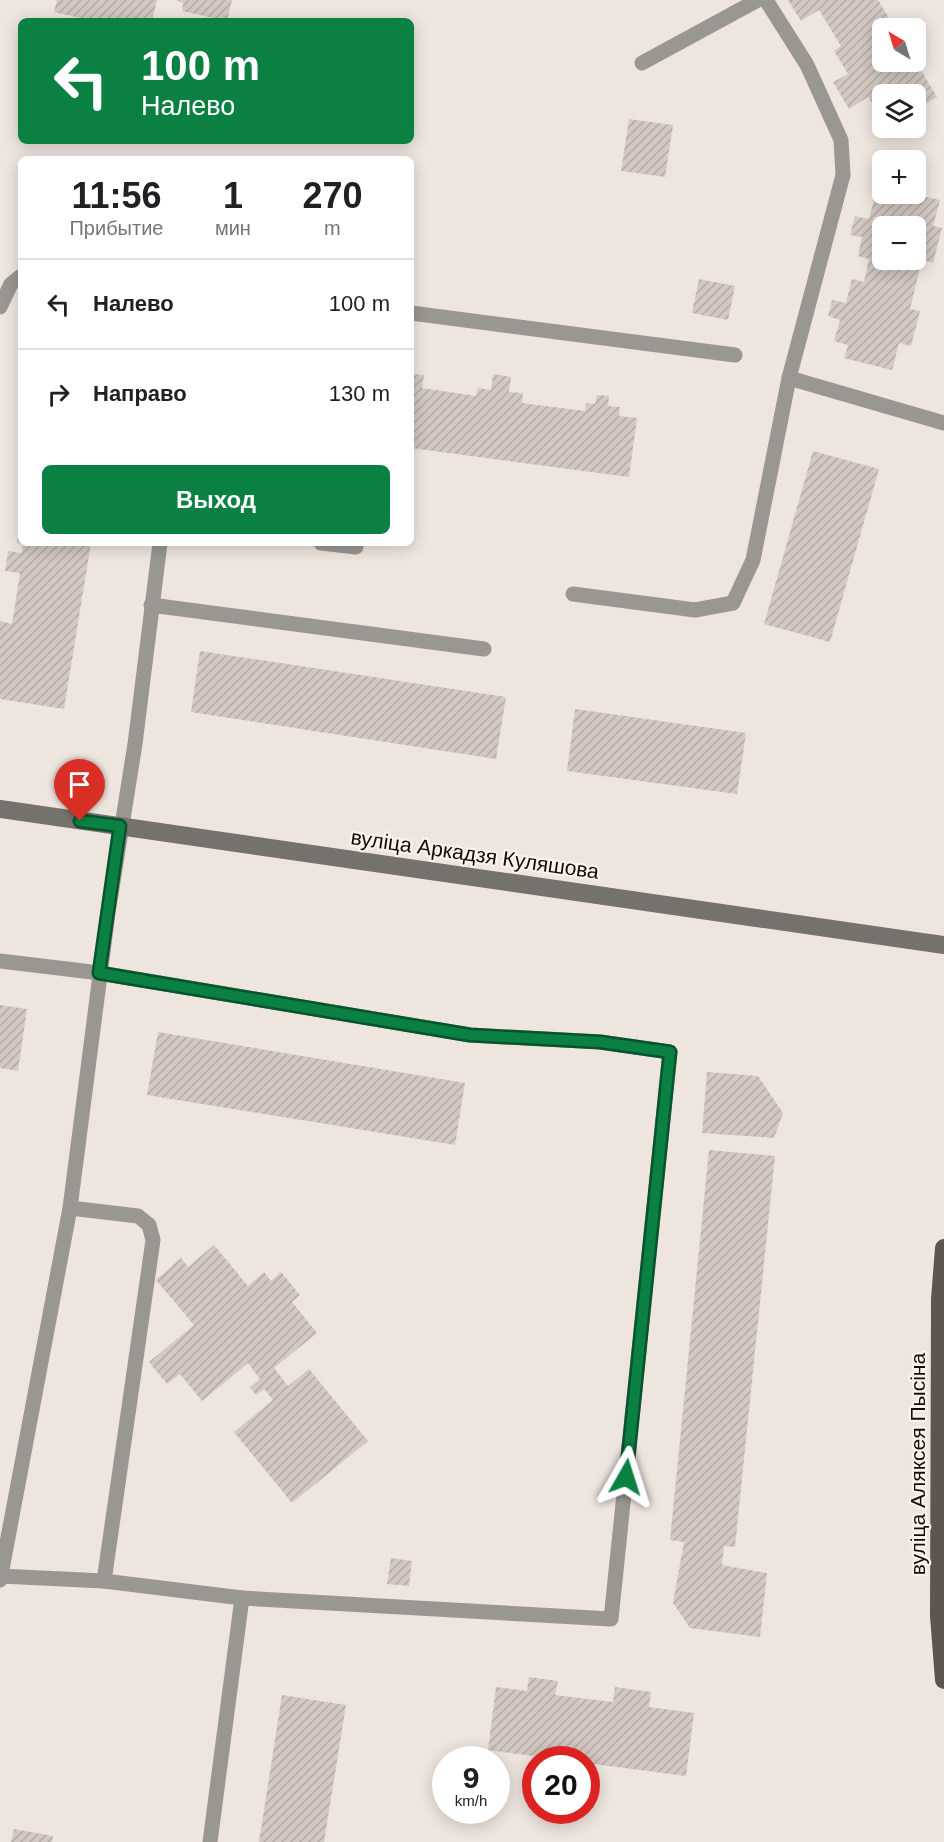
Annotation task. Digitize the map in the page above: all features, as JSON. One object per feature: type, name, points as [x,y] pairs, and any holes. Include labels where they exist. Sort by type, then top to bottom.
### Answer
[{"type":"main road","name":"вуліца Аркадзя Куляшова","points":[[0,809],[944,945]]},
{"type":"main road","name":"вуліца Аляксея Пысіна","points":[[944,1248],[940,1299],[939,1616],[944,1680]]},
{"type":"lane","points":[[642,63],[758,0]]},
{"type":"lane","points":[[573,594],[696,610],[733,603],[753,560],[789,378],[843,175],[841,140],[807,65],[766,0]]},
{"type":"lane","points":[[0,307],[11,284],[18,278]]},
{"type":"lane","points":[[414,313],[735,355]]},
{"type":"lane","points":[[789,378],[944,423]]},
{"type":"lane","points":[[0,961],[99,973],[470,1035],[600,1042],[670,1052],[611,1619],[242,1598],[104,1581],[0,1577],[70,1208],[99,973],[120,826],[135,744],[160,546]]},
{"type":"lane","points":[[347,546],[356,547]]},
{"type":"lane","points":[[152,605],[484,650]]},
{"type":"lane","points":[[70,1208],[138,1216],[149,1225],[153,1240],[104,1581]]},
{"type":"lane","points":[[210,1842],[242,1598]]},
{"type":"building","points":[[57,0],[157,0],[153,18],[80,18],[54,12]]},
{"type":"building","points":[[176,0],[232,0],[228,18],[214,18],[182,11],[183,3]]},
{"type":"building","points":[[788,0],[878,0],[889,18],[872,18],[872,72],[922,72],[937,97],[926,104],[926,84],[872,84],[872,103],[868,97],[849,109],[833,82],[848,74],[834,51],[841,46],[819,10],[801,21]]},
{"type":"building","points":[[629,119],[673,125],[665,177],[621,171]]},
{"type":"building","points":[[926,197],[940,200],[933,226],[942,228],[933,263],[926,261],[926,216],[872,216],[872,270],[920,270],[910,309],[920,311],[911,346],[899,343],[892,370],[844,358],[848,345],[834,341],[840,320],[828,316],[832,300],[846,303],[852,279],[864,282],[869,259],[858,256],[862,237],[850,235],[855,216],[869,219],[873,204],[926,204]]},
{"type":"building","points":[[699,279],[735,286],[728,320],[692,313]]},
{"type":"building","points":[[414,374],[424,375],[422,388],[476,396],[478,388],[491,390],[493,374],[511,377],[509,392],[523,393],[522,403],[585,411],[586,403],[595,404],[597,395],[609,396],[608,406],[620,407],[619,416],[637,418],[629,477],[414,448]]},
{"type":"building","points":[[813,451],[879,469],[830,642],[764,624]]},
{"type":"building","points":[[23,546],[91,546],[64,709],[0,699],[0,621],[12,624],[20,573],[5,571],[8,551],[22,553]]},
{"type":"building","points":[[200,651],[506,697],[496,759],[191,712]]},
{"type":"building","points":[[575,709],[746,733],[737,794],[567,771]]},
{"type":"building","points":[[0,1005],[27,1009],[18,1071],[0,1068]]},
{"type":"building","points":[[158,1032],[465,1083],[455,1145],[147,1095]]},
{"type":"building","points":[[707,1072],[758,1076],[783,1113],[774,1138],[702,1133]]},
{"type":"building","points":[[709,1150],[775,1156],[735,1547],[724,1546],[722,1565],[767,1573],[760,1637],[690,1628],[673,1603],[684,1542],[670,1540]]},
{"type":"building","points":[[214,1245],[248,1286],[264,1272],[271,1281],[281,1272],[300,1295],[292,1302],[317,1333],[274,1368],[288,1386],[309,1369],[368,1441],[292,1503],[234,1432],[273,1400],[264,1389],[256,1395],[250,1388],[260,1379],[248,1363],[202,1401],[180,1374],[167,1384],[149,1362],[194,1325],[156,1280],[181,1258],[188,1267]]},
{"type":"building","points":[[391,1558],[412,1561],[409,1586],[387,1584]]},
{"type":"building","points":[[529,1677],[558,1681],[555,1695],[613,1702],[615,1687],[651,1692],[649,1707],[694,1713],[686,1776],[600,1765],[600,1746],[522,1746],[522,1754],[510,1753],[510,1746],[489,1746],[496,1687],[527,1691]]},
{"type":"building","points":[[282,1695],[346,1705],[324,1842],[259,1842]]},
{"type":"building","points":[[14,1829],[53,1836],[52,1842],[11,1842]]},
{"type":"route","points":[[80,821],[120,826],[99,973],[470,1035],[600,1042],[670,1052],[626,1477]]}]
